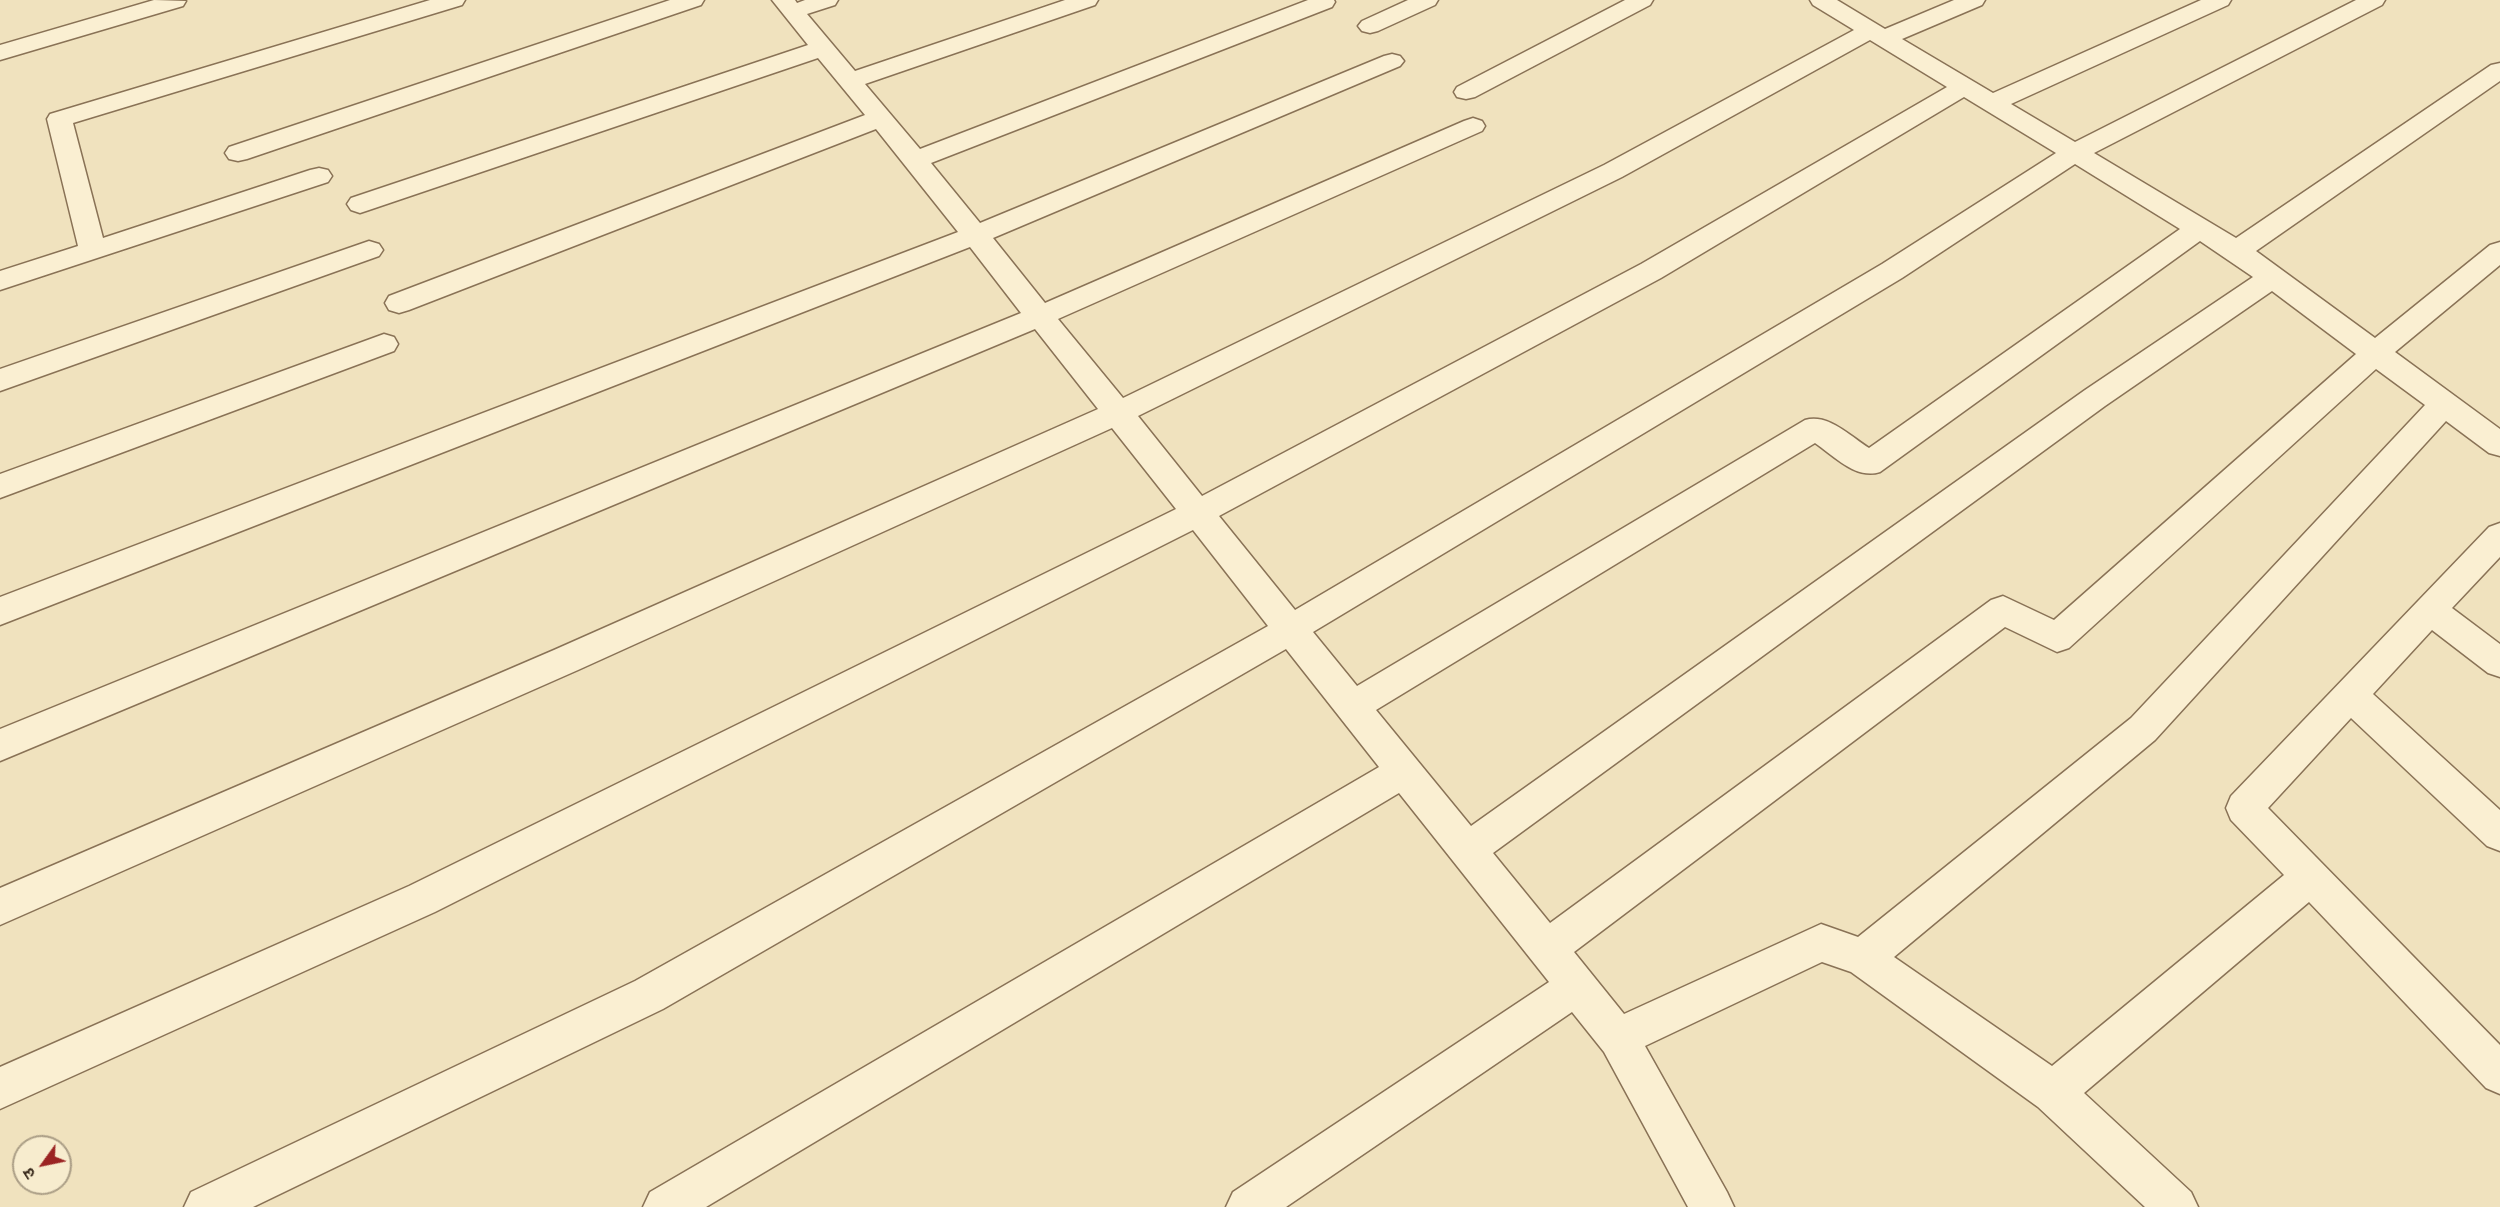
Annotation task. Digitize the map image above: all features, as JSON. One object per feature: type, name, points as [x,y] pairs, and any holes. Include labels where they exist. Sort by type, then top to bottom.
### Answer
[{"type":"street","points":[[93,250],[59,119],[454,0]]},
{"type":"street","points":[[238,153],[693,0]]},
{"type":"street","points":[[788,6],[827,0]]},
{"type":"street","points":[[849,81],[1087,0]]},
{"type":"street","points":[[1370,26],[1427,0]]},
{"type":"street","points":[[1466,92],[1642,0]]},
{"type":"street","points":[[1821,0],[2237,251],[2500,445]]},
{"type":"street","points":[[0,907],[566,660],[1118,413],[1613,171],[1877,34],[1974,0]]},
{"type":"street","points":[[1992,104],[2220,0]]},
{"type":"street","points":[[206,1207],[649,995],[1291,629],[1892,271],[2074,153],[2374,0]]},
{"type":"street","points":[[0,53],[175,2]]},
{"type":"street","points":[[915,160],[1324,3]]},
{"type":"street","points":[[788,6],[976,235],[1618,1038],[1701,1202]]},
{"type":"street","points":[[360,204],[822,48]]},
{"type":"street","points":[[0,611],[976,235],[1392,61]]},
{"type":"street","points":[[2237,251],[2500,70]]},
{"type":"street","points":[[0,1088],[422,899],[1198,513],[1651,272],[1964,87]]},
{"type":"street","points":[[399,303],[881,118]]},
{"type":"street","points":[[0,745],[1040,316],[1473,126]]},
{"type":"street","points":[[0,281],[319,176]]},
{"type":"street","points":[[1353,706],[1816,428],[1869,464],[2200,228]]},
{"type":"street","points":[[0,380],[369,250]]},
{"type":"street","points":[[1547,950],[2003,610],[2057,638],[2375,353],[2500,251]]},
{"type":"street","points":[[1467,850],[2095,398],[2273,277]]},
{"type":"street","points":[[0,486],[384,344]]},
{"type":"street","points":[[1863,958],[2143,729],[2444,404]]},
{"type":"street","points":[[2500,536],[2244,808],[2500,1074]]},
{"type":"street","points":[[2430,610],[2500,663]]},
{"type":"street","points":[[2350,695],[2500,834]]},
{"type":"street","points":[[665,1207],[1404,771]]},
{"type":"street","points":[[2053,1092],[2310,877]]},
{"type":"street","points":[[1618,1038],[1821,943],[1863,958],[2053,1092],[2176,1207]]},
{"type":"street","points":[[1248,1207],[1577,986]]}]
